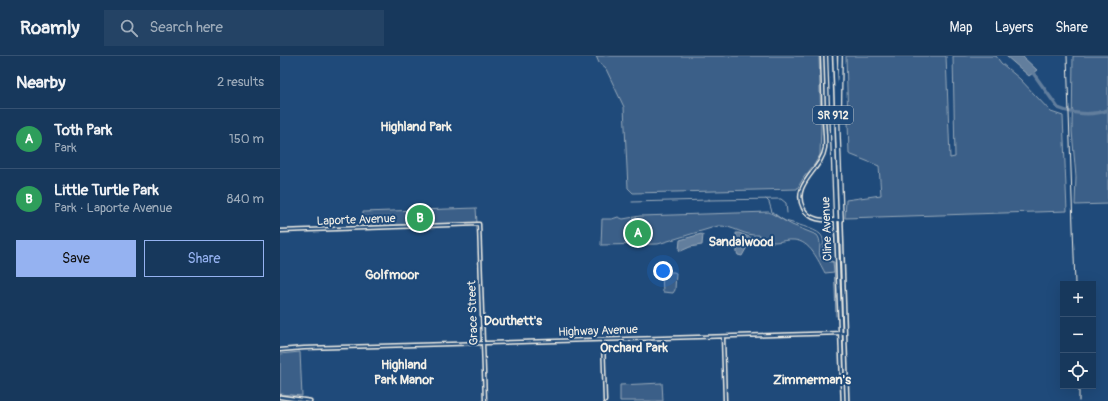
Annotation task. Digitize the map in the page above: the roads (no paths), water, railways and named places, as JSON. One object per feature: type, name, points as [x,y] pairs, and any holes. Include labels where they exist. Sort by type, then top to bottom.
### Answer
[{"type":"highway","name":"Cline Avenue","points":[[830,56],[836,220]]},
{"type":"highway","name":"Cline Avenue","points":[[835,56],[841,220]]},
{"type":"highway","points":[[838,124],[840,112],[840,56]]},
{"type":"main road","name":"Cline Avenue","points":[[836,220],[847,401]]},
{"type":"main road","name":"Cline Avenue","points":[[841,220],[843,401]]},
{"type":"main road","points":[[280,397],[310,401]]},
{"type":"street","points":[[822,56],[824,151],[819,163],[802,186],[800,197],[804,209],[811,217],[821,220],[841,220]]},
{"type":"street","name":"Laporte Avenue","points":[[280,230],[480,224]]},
{"type":"street","name":"Grace Street","points":[[480,224],[485,401]]},
{"type":"street","name":"Highway Avenue","points":[[280,350],[300,348],[842,334]]},
{"type":"street","points":[[723,337],[725,401]]},
{"type":"street","points":[[603,340],[605,401]]},
{"type":"waterway","points":[[1031,70],[1058,108],[1083,114],[1108,110]]},
{"type":"waterway","points":[[709,199],[781,199],[786,203],[787,213]]},
{"type":"waterway","points":[[766,199],[769,202],[772,212],[782,219],[814,230],[823,238],[824,256],[834,262],[836,316]]},
{"type":"waterway","points":[[632,202],[709,200]]},
{"type":"railway","points":[[1067,56],[1075,281]]},
{"type":"railway","points":[[1079,389],[1079,401]]},
{"type":"place","name":"Little Turtle Park","points":[[420,218]]},
{"type":"place","name":"Toth Park","points":[[638,233]]},
{"type":"district","name":"Highland Park","points":[[416,127]]},
{"type":"district","name":"Sandalwood","points":[[741,242]]},
{"type":"district","name":"Golfmoor","points":[[392,275]]},
{"type":"district","name":"Douthett's","points":[[513,321]]},
{"type":"district","name":"Orchard Park","points":[[634,348]]},
{"type":"district","name":"Highland Park Manor","points":[[404,372]]},
{"type":"district","name":"Zimmerman's","points":[[812,380]]}]
